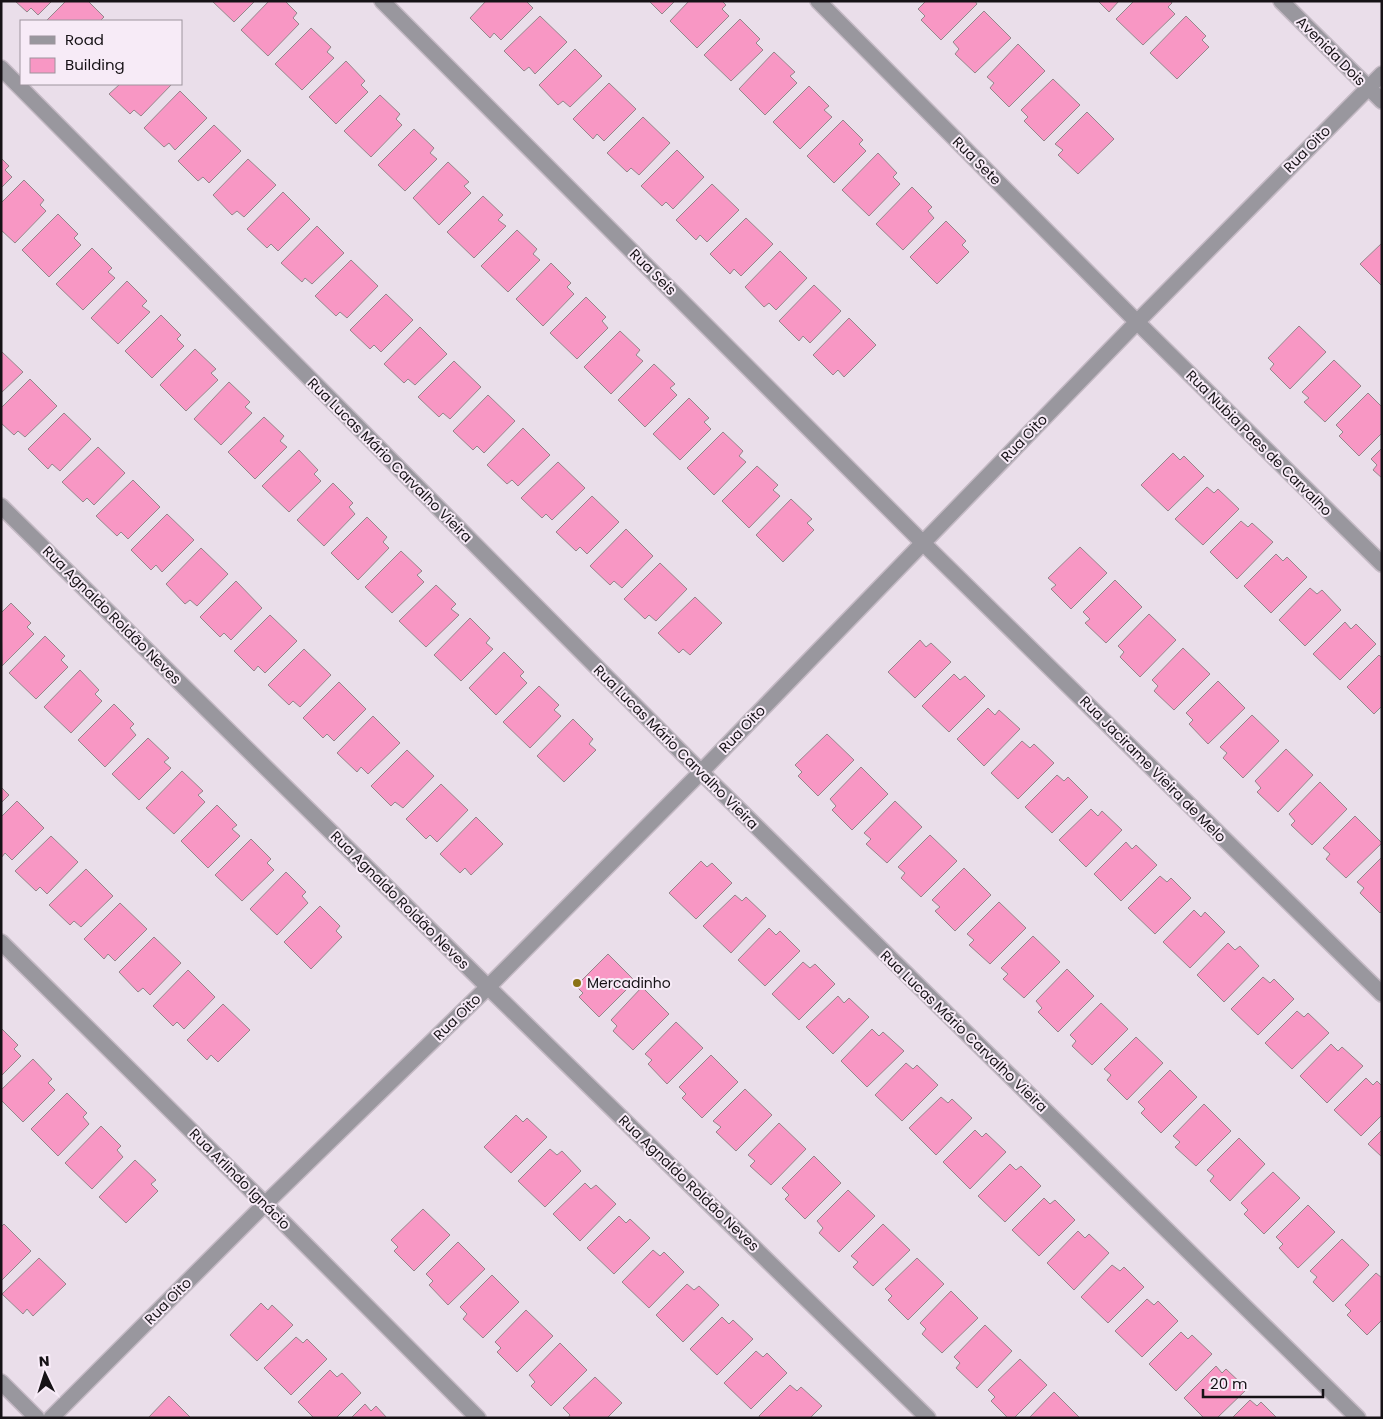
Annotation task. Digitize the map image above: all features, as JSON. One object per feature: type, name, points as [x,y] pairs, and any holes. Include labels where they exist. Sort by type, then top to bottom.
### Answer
[{"type":"street","name":"Rua Seis","points":[[382,1],[923,543]]},
{"type":"street","name":"Rua Sete","points":[[818,1],[1137,322]]},
{"type":"street","name":"Avenida Dois","points":[[1281,1],[1382,101]]},
{"type":"street","name":"Rua Lucas Mário Carvalho Vieira","points":[[1,68],[701,772],[1358,1418]]},
{"type":"street","name":"Rua Oito","points":[[51,1418],[265,1204],[488,987],[701,772],[1137,322],[1382,74]]},
{"type":"street","name":"Rua Nubia Paes de Carvalho","points":[[1137,322],[1382,564]]},
{"type":"street","name":"Rua Agnaldo Roldão Neves","points":[[1,506],[928,1418]]},
{"type":"street","name":"Rua Jacirame Vieira de Melo","points":[[923,543],[1382,994]]},
{"type":"street","name":"Rua Arlindo Ignácio","points":[[1,942],[478,1418]]},
{"type":"street","points":[[1,1382],[37,1418]]},
{"type":"building","points":[[15,1],[52,1],[38,15],[31,8],[27,12]]},
{"type":"building","points":[[66,1],[88,1],[104,17],[101,20],[47,20]]},
{"type":"building","points":[[212,1],[255,1],[234,22]]},
{"type":"building","points":[[269,1],[285,1],[297,13],[293,18],[299,24],[268,56],[241,30]]},
{"type":"building","points":[[486,1],[526,1],[533,8],[501,40],[494,33],[490,38],[470,18]]},
{"type":"building","points":[[649,1],[675,1],[662,14]]},
{"type":"building","points":[[689,1],[722,1],[726,5],[722,9],[729,16],[697,48],[670,21]]},
{"type":"building","points":[[926,1],[975,1],[977,4],[941,40],[921,20],[925,16],[918,9]]},
{"type":"building","points":[[1098,1],[1119,1],[1109,12]]},
{"type":"building","points":[[1134,1],[1171,1],[1172,3],[1168,7],[1175,14],[1143,45],[1116,19]]},
{"type":"building","points":[[984,11],[1011,38],[975,73],[955,54],[959,49],[953,42]]},
{"type":"building","points":[[540,16],[567,42],[535,74],[529,67],[524,71],[504,51]]},
{"type":"building","points":[[1186,16],[1206,36],[1202,40],[1209,47],[1177,79],[1150,53]]},
{"type":"building","points":[[740,19],[760,39],[756,43],[763,50],[731,81],[704,55]]},
{"type":"building","points":[[311,28],[331,47],[327,52],[334,58],[302,90],[275,64]]},
{"type":"building","points":[[1018,44],[1045,71],[1009,107],[990,88],[994,83],[987,77]]},
{"type":"building","points":[[575,49],[602,76],[570,107],[563,101],[558,105],[539,85]]},
{"type":"building","points":[[774,52],[795,72],[790,76],[797,83],[765,115],[739,89]]},
{"type":"building","points":[[346,61],[365,81],[361,85],[368,92],[336,124],[309,97]]},
{"type":"building","points":[[1053,79],[1080,105],[1044,141],[1024,121],[1028,117],[1021,110]]},
{"type":"building","points":[[609,83],[636,109],[604,141],[597,134],[593,139],[573,119]]},
{"type":"building","points":[[119,85],[171,85],[141,116],[134,110],[130,114],[109,94]]},
{"type":"building","points":[[809,86],[829,106],[824,110],[832,117],[800,149],[773,122]]},
{"type":"building","points":[[180,91],[207,118],[175,150],[169,143],[164,147],[144,128]]},
{"type":"building","points":[[380,95],[400,114],[396,119],[402,125],[371,157],[344,131]]},
{"type":"building","points":[[1087,112],[1114,139],[1078,174],[1058,155],[1063,150],[1055,144]]},
{"type":"building","points":[[643,117],[670,143],[639,175],[631,168],[627,172],[607,153]]},
{"type":"building","points":[[843,120],[863,140],[859,144],[866,151],[834,183],[807,156]]},
{"type":"building","points":[[214,125],[241,151],[209,183],[203,177],[198,181],[178,161]]},
{"type":"building","points":[[414,129],[434,148],[430,153],[437,159],[405,191],[378,165]]},
{"type":"building","points":[[677,150],[704,177],[673,209],[666,202],[662,206],[641,186]]},
{"type":"building","points":[[878,153],[897,173],[893,177],[900,184],[869,216],[842,190]]},
{"type":"building","points":[[1,158],[9,166],[5,170],[12,177],[1,188]]},
{"type":"building","points":[[248,159],[276,185],[244,217],[237,211],[232,215],[213,195]]},
{"type":"building","points":[[448,162],[469,182],[464,186],[471,193],[439,225],[413,198]]},
{"type":"building","points":[[24,180],[44,200],[40,205],[46,211],[15,243],[1,230],[1,203]]},
{"type":"building","points":[[712,184],[739,210],[707,242],[700,235],[696,240],[676,220]]},
{"type":"building","points":[[912,187],[932,207],[928,211],[934,218],[903,250],[876,224]]},
{"type":"building","points":[[283,192],[310,219],[278,251],[271,244],[267,248],[247,229]]},
{"type":"building","points":[[483,196],[503,215],[498,220],[506,226],[474,258],[447,232]]},
{"type":"building","points":[[58,214],[78,234],[74,238],[81,245],[49,277],[22,250]]},
{"type":"building","points":[[746,218],[773,244],[741,276],[734,269],[730,274],[710,254]]},
{"type":"building","points":[[946,221],[966,241],[962,245],[969,252],[937,284],[910,257]]},
{"type":"building","points":[[317,226],[344,253],[312,284],[305,278],[302,282],[281,263]]},
{"type":"building","points":[[517,230],[537,249],[533,254],[540,260],[508,292],[481,266]]},
{"type":"building","points":[[1382,243],[1382,286],[1360,264]]},
{"type":"building","points":[[92,248],[112,268],[108,272],[115,278],[83,310],[56,284]]},
{"type":"building","points":[[780,251],[807,278],[776,310],[769,303],[764,307],[745,287]]},
{"type":"building","points":[[351,260],[378,286],[347,318],[340,312],[336,316],[315,296]]},
{"type":"building","points":[[551,263],[571,283],[567,287],[574,294],[543,326],[516,299]]},
{"type":"building","points":[[127,281],[147,301],[142,306],[150,312],[118,344],[91,318]]},
{"type":"building","points":[[814,285],[841,311],[810,343],[803,336],[799,341],[779,321]]},
{"type":"building","points":[[386,294],[413,320],[381,352],[374,345],[370,349],[350,330]]},
{"type":"building","points":[[586,297],[606,317],[602,321],[608,328],[577,359],[550,333]]},
{"type":"building","points":[[161,315],[181,335],[177,339],[184,346],[152,378],[125,351]]},
{"type":"building","points":[[849,318],[876,345],[844,377],[838,370],[833,375],[813,355]]},
{"type":"building","points":[[1299,326],[1326,352],[1290,389],[1270,369],[1274,364],[1268,358]]},
{"type":"building","points":[[420,327],[447,354],[415,385],[408,379],[404,383],[384,364]]},
{"type":"building","points":[[620,331],[640,350],[636,355],[643,361],[611,394],[584,367]]},
{"type":"building","points":[[195,349],[216,369],[211,373],[218,380],[186,411],[160,385]]},
{"type":"building","points":[[1,351],[23,372],[1,393]]},
{"type":"building","points":[[1334,360],[1361,386],[1325,422],[1304,402],[1309,398],[1302,392]]},
{"type":"building","points":[[454,361],[481,387],[450,419],[443,413],[439,417],[418,397]]},
{"type":"building","points":[[654,364],[675,384],[670,388],[677,395],[645,427],[618,400]]},
{"type":"building","points":[[30,379],[57,406],[25,437],[18,431],[14,435],[1,423],[1,408]]},
{"type":"building","points":[[229,382],[250,402],[245,407],[252,413],[221,445],[194,419]]},
{"type":"building","points":[[1368,393],[1382,407],[1382,433],[1359,456],[1339,436],[1343,432],[1336,425]]},
{"type":"building","points":[[488,395],[515,421],[484,453],[477,446],[473,450],[453,431]]},
{"type":"building","points":[[689,398],[709,418],[704,422],[711,429],[680,460],[653,434]]},
{"type":"building","points":[[64,413],[91,439],[60,471],[52,464],[48,469],[28,449]]},
{"type":"building","points":[[264,417],[284,436],[280,441],[287,447],[255,479],[228,452]]},
{"type":"building","points":[[523,428],[550,455],[518,486],[512,480],[507,484],[487,465]]},
{"type":"building","points":[[723,432],[743,451],[739,456],[746,462],[714,495],[687,468]]},
{"type":"building","points":[[98,447],[125,473],[94,505],[87,498],[83,502],[62,482]]},
{"type":"building","points":[[1382,448],[1382,478],[1373,470],[1377,465],[1371,459]]},
{"type":"building","points":[[299,450],[318,470],[314,474],[321,481],[289,512],[262,486]]},
{"type":"building","points":[[1173,453],[1180,460],[1184,456],[1204,476],[1168,511],[1141,485]]},
{"type":"building","points":[[558,462],[585,488],[552,520],[546,514],[542,518],[521,498]]},
{"type":"building","points":[[757,466],[778,485],[773,490],[780,496],[749,528],[722,501]]},
{"type":"building","points":[[133,480],[160,507],[128,539],[121,532],[117,536],[96,516]]},
{"type":"building","points":[[333,483],[353,503],[349,507],[355,514],[324,546],[297,520]]},
{"type":"building","points":[[1207,487],[1214,493],[1218,489],[1239,509],[1203,545],[1175,519]]},
{"type":"building","points":[[592,496],[619,522],[587,554],[580,547],[576,551],[556,532]]},
{"type":"building","points":[[791,499],[812,519],[807,523],[814,530],[783,562],[756,535]]},
{"type":"building","points":[[167,514],[194,540],[162,572],[156,565],[151,570],[131,550]]},
{"type":"building","points":[[367,517],[387,537],[383,542],[389,548],[358,580],[331,553]]},
{"type":"building","points":[[1241,521],[1248,527],[1252,523],[1273,542],[1237,579],[1210,552]]},
{"type":"building","points":[[626,529],[653,556],[622,588],[614,581],[610,585],[590,566]]},
{"type":"building","points":[[1080,547],[1107,573],[1071,609],[1051,589],[1056,585],[1048,578]]},
{"type":"building","points":[[201,548],[228,574],[197,606],[190,600],[185,604],[166,584]]},
{"type":"building","points":[[401,551],[422,571],[417,575],[424,582],[392,613],[365,587]]},
{"type":"building","points":[[1276,554],[1283,561],[1287,557],[1307,577],[1271,613],[1244,586]]},
{"type":"building","points":[[660,563],[687,589],[656,621],[649,615],[645,619],[624,599]]},
{"type":"building","points":[[1115,580],[1142,607],[1106,643],[1085,623],[1090,619],[1083,612]]},
{"type":"building","points":[[236,581],[262,608],[231,640],[224,633],[220,637],[200,617]]},
{"type":"building","points":[[436,585],[456,604],[451,609],[459,615],[426,647],[399,621]]},
{"type":"building","points":[[1310,588],[1317,594],[1322,590],[1341,610],[1305,646],[1279,620]]},
{"type":"building","points":[[695,597],[722,623],[690,655],[683,649],[679,653],[658,633]]},
{"type":"building","points":[[11,603],[31,623],[27,627],[34,634],[2,666],[1,613]]},
{"type":"building","points":[[1149,614],[1176,640],[1140,677],[1120,657],[1124,652],[1118,646]]},
{"type":"building","points":[[270,615],[297,641],[265,673],[258,666],[254,671],[234,651]]},
{"type":"building","points":[[470,618],[490,638],[486,643],[493,649],[461,681],[434,655]]},
{"type":"building","points":[[1345,622],[1351,629],[1356,624],[1376,644],[1340,680],[1313,654]]},
{"type":"building","points":[[45,636],[65,656],[61,660],[68,667],[36,699],[9,673]]},
{"type":"building","points":[[920,640],[926,647],[931,643],[951,662],[915,698],[888,672]]},
{"type":"building","points":[[1183,648],[1210,674],[1174,710],[1154,691],[1158,686],[1152,680]]},
{"type":"building","points":[[304,649],[331,675],[300,707],[293,701],[289,705],[268,685]]},
{"type":"building","points":[[504,652],[524,672],[520,676],[527,683],[496,715],[469,688]]},
{"type":"building","points":[[1379,655],[1382,658],[1382,706],[1374,714],[1347,687]]},
{"type":"building","points":[[80,670],[99,690],[95,694],[102,701],[71,733],[44,707]]},
{"type":"building","points":[[954,674],[960,680],[965,676],[985,696],[949,732],[922,706]]},
{"type":"building","points":[[1218,681],[1245,708],[1208,744],[1189,724],[1193,720],[1186,713]]},
{"type":"building","points":[[339,682],[366,709],[334,741],[327,734],[323,738],[303,718]]},
{"type":"building","points":[[539,686],[559,705],[554,710],[561,716],[530,748],[503,722]]},
{"type":"building","points":[[114,704],[134,724],[130,728],[136,735],[105,767],[78,740]]},
{"type":"building","points":[[988,708],[995,715],[999,710],[1020,729],[984,766],[957,739]]},
{"type":"building","points":[[1252,715],[1279,741],[1243,778],[1223,758],[1227,753],[1220,747]]},
{"type":"building","points":[[373,716],[400,743],[368,774],[361,767],[357,772],[337,753]]},
{"type":"building","points":[[573,719],[593,739],[589,744],[596,750],[564,782],[537,756]]},
{"type":"building","points":[[827,734],[854,760],[818,796],[798,776],[802,772],[795,765]]},
{"type":"building","points":[[148,738],[169,758],[164,762],[171,768],[139,800],[112,774]]},
{"type":"building","points":[[1022,741],[1030,748],[1034,744],[1054,763],[1018,799],[991,773]]},
{"type":"building","points":[[1286,749],[1313,775],[1278,812],[1257,792],[1261,788],[1255,781]]},
{"type":"building","points":[[407,750],[434,776],[403,808],[395,802],[391,806],[371,786]]},
{"type":"building","points":[[861,767],[888,794],[852,830],[832,810],[836,806],[830,799]]},
{"type":"building","points":[[182,771],[203,791],[198,795],[205,802],[174,834],[146,808]]},
{"type":"building","points":[[1057,775],[1064,781],[1068,777],[1088,797],[1052,833],[1025,807]]},
{"type":"building","points":[[1320,782],[1347,809],[1312,845],[1291,825],[1295,821],[1289,814]]},
{"type":"building","points":[[441,784],[468,810],[437,842],[430,835],[426,839],[406,819]]},
{"type":"building","points":[[1,787],[9,795],[1,803]]},
{"type":"building","points":[[17,801],[44,828],[12,860],[5,853],[1,858],[1,817]]},
{"type":"building","points":[[895,801],[922,827],[887,863],[866,844],[871,839],[864,833]]},
{"type":"building","points":[[217,805],[237,825],[232,829],[240,836],[208,868],[181,841]]},
{"type":"building","points":[[1091,809],[1098,816],[1102,811],[1122,830],[1086,867],[1059,840]]},
{"type":"building","points":[[1355,816],[1382,843],[1346,878],[1326,859],[1330,854],[1323,848]]},
{"type":"building","points":[[476,817],[503,844],[471,875],[465,868],[460,873],[440,854]]},
{"type":"building","points":[[930,835],[957,861],[921,897],[901,878],[905,873],[898,867]]},
{"type":"building","points":[[51,836],[78,862],[47,894],[40,887],[36,891],[15,871]]},
{"type":"building","points":[[251,839],[271,859],[267,863],[274,870],[242,901],[215,875]]},
{"type":"building","points":[[1126,842],[1132,849],[1136,845],[1157,865],[1121,901],[1094,874]]},
{"type":"building","points":[[1382,857],[1382,911],[1380,913],[1360,893],[1364,888],[1357,882]]},
{"type":"building","points":[[701,861],[707,867],[712,863],[732,883],[696,919],[669,893]]},
{"type":"building","points":[[964,868],[991,895],[955,931],[935,911],[940,907],[932,900]]},
{"type":"building","points":[[86,869],[113,896],[81,927],[74,921],[70,925],[49,905]]},
{"type":"building","points":[[286,872],[306,892],[302,896],[308,903],[277,935],[250,909]]},
{"type":"building","points":[[1160,876],[1167,882],[1171,878],[1191,898],[1155,934],[1128,908]]},
{"type":"building","points":[[735,895],[742,901],[746,897],[766,916],[731,953],[703,926]]},
{"type":"building","points":[[999,902],[1026,928],[990,964],[969,945],[974,940],[967,934]]},
{"type":"building","points":[[120,903],[147,929],[115,961],[108,954],[104,959],[84,939]]},
{"type":"building","points":[[320,906],[340,926],[336,931],[342,937],[311,969],[284,942]]},
{"type":"building","points":[[1194,910],[1201,917],[1205,912],[1225,932],[1190,968],[1163,942]]},
{"type":"building","points":[[769,928],[776,935],[780,931],[800,951],[765,986],[738,960]]},
{"type":"building","points":[[1033,936],[1060,962],[1024,998],[1003,979],[1008,974],[1001,968]]},
{"type":"building","points":[[154,937],[181,963],[150,995],[143,988],[138,992],[119,972]]},
{"type":"building","points":[[1228,943],[1235,950],[1240,946],[1259,966],[1224,1002],[1197,975]]},
{"type":"building","points":[[608,954],[635,981],[599,1017],[579,997],[583,993],[576,986]]},
{"type":"building","points":[[803,962],[810,968],[815,964],[835,984],[799,1020],[772,994]]},
{"type":"building","points":[[1067,969],[1094,996],[1058,1032],[1038,1012],[1042,1008],[1036,1001]]},
{"type":"building","points":[[188,970],[215,997],[184,1029],[177,1022],[173,1026],[153,1006]]},
{"type":"building","points":[[1263,977],[1270,983],[1274,979],[1294,999],[1258,1035],[1231,1009]]},
{"type":"building","points":[[642,987],[669,1014],[633,1050],[613,1031],[617,1026],[611,1020]]},
{"type":"building","points":[[838,996],[844,1003],[849,998],[869,1017],[833,1054],[806,1027]]},
{"type":"building","points":[[1101,1003],[1128,1029],[1092,1065],[1072,1046],[1076,1041],[1070,1035]]},
{"type":"building","points":[[223,1004],[250,1030],[218,1062],[211,1055],[207,1060],[187,1040]]},
{"type":"building","points":[[1297,1011],[1304,1017],[1308,1013],[1329,1033],[1292,1069],[1265,1043]]},
{"type":"building","points":[[676,1022],[703,1048],[667,1084],[648,1064],[652,1060],[645,1054]]},
{"type":"building","points":[[1,1028],[18,1045],[14,1049],[21,1056],[1,1076]]},
{"type":"building","points":[[872,1029],[879,1036],[883,1032],[904,1051],[867,1087],[841,1061]]},
{"type":"building","points":[[1136,1037],[1163,1063],[1127,1100],[1107,1080],[1111,1075],[1104,1069]]},
{"type":"building","points":[[1331,1044],[1338,1051],[1342,1047],[1363,1066],[1327,1103],[1300,1076]]},
{"type":"building","points":[[711,1055],[738,1082],[702,1118],[682,1098],[686,1094],[679,1087]]},
{"type":"building","points":[[33,1059],[52,1079],[48,1083],[55,1090],[23,1122],[1,1100],[1,1090]]},
{"type":"building","points":[[906,1063],[913,1069],[917,1065],[938,1085],[902,1121],[875,1095]]},
{"type":"building","points":[[1170,1070],[1197,1097],[1161,1133],[1141,1113],[1145,1109],[1138,1102]]},
{"type":"building","points":[[1366,1078],[1373,1085],[1377,1081],[1382,1086],[1382,1115],[1361,1136],[1334,1110]]},
{"type":"building","points":[[745,1089],[772,1115],[736,1151],[716,1132],[721,1127],[713,1121]]},
{"type":"building","points":[[67,1093],[87,1113],[83,1117],[89,1124],[58,1156],[31,1129]]},
{"type":"building","points":[[941,1097],[948,1103],[952,1099],[972,1118],[936,1155],[909,1128]]},
{"type":"building","points":[[1204,1104],[1231,1131],[1196,1166],[1175,1147],[1180,1142],[1173,1136]]},
{"type":"building","points":[[516,1115],[523,1122],[527,1118],[547,1137],[511,1173],[484,1147]]},
{"type":"building","points":[[779,1123],[806,1149],[771,1185],[750,1166],[755,1161],[748,1155]]},
{"type":"building","points":[[101,1126],[121,1146],[117,1150],[123,1157],[92,1189],[65,1163]]},
{"type":"building","points":[[975,1130],[982,1137],[986,1133],[1006,1152],[970,1189],[943,1162]]},
{"type":"building","points":[[1382,1130],[1382,1157],[1368,1144]]},
{"type":"building","points":[[1239,1138],[1265,1164],[1230,1201],[1210,1181],[1214,1176],[1207,1170]]},
{"type":"building","points":[[550,1149],[557,1155],[562,1151],[581,1171],[545,1207],[518,1181]]},
{"type":"building","points":[[814,1156],[841,1183],[805,1219],[785,1199],[789,1195],[782,1188]]},
{"type":"building","points":[[135,1160],[156,1180],[151,1184],[158,1191],[126,1223],[99,1197]]},
{"type":"building","points":[[1010,1164],[1016,1170],[1021,1166],[1041,1186],[1005,1222],[978,1196]]},
{"type":"building","points":[[1273,1172],[1300,1198],[1264,1234],[1244,1214],[1248,1210],[1241,1203]]},
{"type":"building","points":[[585,1183],[591,1189],[596,1185],[616,1204],[580,1241],[553,1214]]},
{"type":"building","points":[[848,1190],[875,1216],[839,1252],[819,1233],[823,1228],[817,1221]]},
{"type":"building","points":[[1044,1198],[1050,1204],[1055,1200],[1075,1220],[1039,1256],[1012,1230]]},
{"type":"building","points":[[1308,1205],[1335,1232],[1298,1268],[1279,1248],[1283,1244],[1276,1237]]},
{"type":"building","points":[[423,1209],[450,1235],[414,1271],[394,1251],[398,1247],[391,1240]]},
{"type":"building","points":[[619,1216],[626,1223],[630,1219],[650,1238],[614,1274],[587,1248]]},
{"type":"building","points":[[4,1224],[31,1251],[1,1281],[1,1227]]},
{"type":"building","points":[[883,1224],[910,1250],[873,1286],[853,1267],[858,1262],[851,1256]]},
{"type":"building","points":[[1078,1231],[1085,1238],[1089,1234],[1109,1253],[1074,1290],[1047,1263]]},
{"type":"building","points":[[1342,1239],[1369,1265],[1333,1302],[1313,1282],[1317,1277],[1310,1271]]},
{"type":"building","points":[[458,1242],[485,1269],[448,1305],[429,1285],[433,1281],[426,1274]]},
{"type":"building","points":[[653,1250],[660,1256],[664,1252],[684,1272],[649,1308],[622,1282]]},
{"type":"building","points":[[39,1258],[66,1284],[33,1316],[27,1309],[23,1314],[2,1294]]},
{"type":"building","points":[[917,1258],[944,1284],[908,1320],[888,1300],[892,1296],[885,1289]]},
{"type":"building","points":[[1112,1265],[1120,1271],[1124,1267],[1144,1287],[1108,1323],[1081,1297]]},
{"type":"building","points":[[1376,1273],[1382,1278],[1382,1320],[1367,1335],[1347,1315],[1351,1311],[1345,1305]]},
{"type":"building","points":[[492,1275],[519,1302],[483,1338],[463,1319],[467,1314],[460,1307]]},
{"type":"building","points":[[687,1284],[694,1290],[699,1286],[719,1305],[683,1342],[656,1315]]},
{"type":"building","points":[[951,1291],[978,1318],[942,1353],[922,1334],[926,1329],[920,1323]]},
{"type":"building","points":[[1147,1299],[1154,1305],[1158,1301],[1178,1321],[1142,1357],[1115,1331]]},
{"type":"building","points":[[261,1303],[268,1310],[272,1305],[293,1325],[257,1361],[230,1335]]},
{"type":"building","points":[[526,1310],[553,1336],[517,1372],[497,1352],[501,1348],[495,1342]]},
{"type":"building","points":[[722,1317],[729,1324],[733,1320],[753,1339],[717,1375],[690,1349]]},
{"type":"building","points":[[985,1325],[1012,1351],[977,1388],[956,1368],[960,1363],[954,1357]]},
{"type":"building","points":[[1181,1332],[1188,1339],[1192,1335],[1212,1354],[1176,1391],[1149,1364]]},
{"type":"building","points":[[296,1337],[303,1343],[307,1339],[327,1359],[291,1395],[264,1368]]},
{"type":"building","points":[[560,1343],[587,1370],[551,1406],[531,1386],[535,1382],[529,1375]]},
{"type":"building","points":[[756,1351],[763,1357],[767,1353],[787,1373],[751,1409],[724,1383]]},
{"type":"building","points":[[1020,1359],[1047,1385],[1014,1418],[1008,1418],[991,1401],[995,1397],[988,1390]]},
{"type":"building","points":[[1216,1366],[1222,1373],[1226,1369],[1247,1389],[1217,1418],[1204,1418],[1184,1398]]},
{"type":"building","points":[[330,1370],[337,1377],[342,1373],[361,1393],[336,1418],[314,1418],[298,1402]]},
{"type":"building","points":[[595,1377],[622,1403],[607,1418],[568,1418],[570,1415],[563,1408]]},
{"type":"building","points":[[790,1385],[797,1391],[801,1387],[822,1406],[810,1418],[760,1418],[759,1416]]},
{"type":"building","points":[[1054,1392],[1080,1418],[1029,1418]]},
{"type":"building","points":[[169,1396],[191,1418],[148,1418]]},
{"type":"building","points":[[1250,1400],[1257,1406],[1261,1402],[1277,1418],[1232,1418]]},
{"type":"building","points":[[365,1404],[371,1411],[376,1406],[387,1418],[351,1418]]},
{"type":"place","name":"Mercadinho","points":[[577,983]]}]
